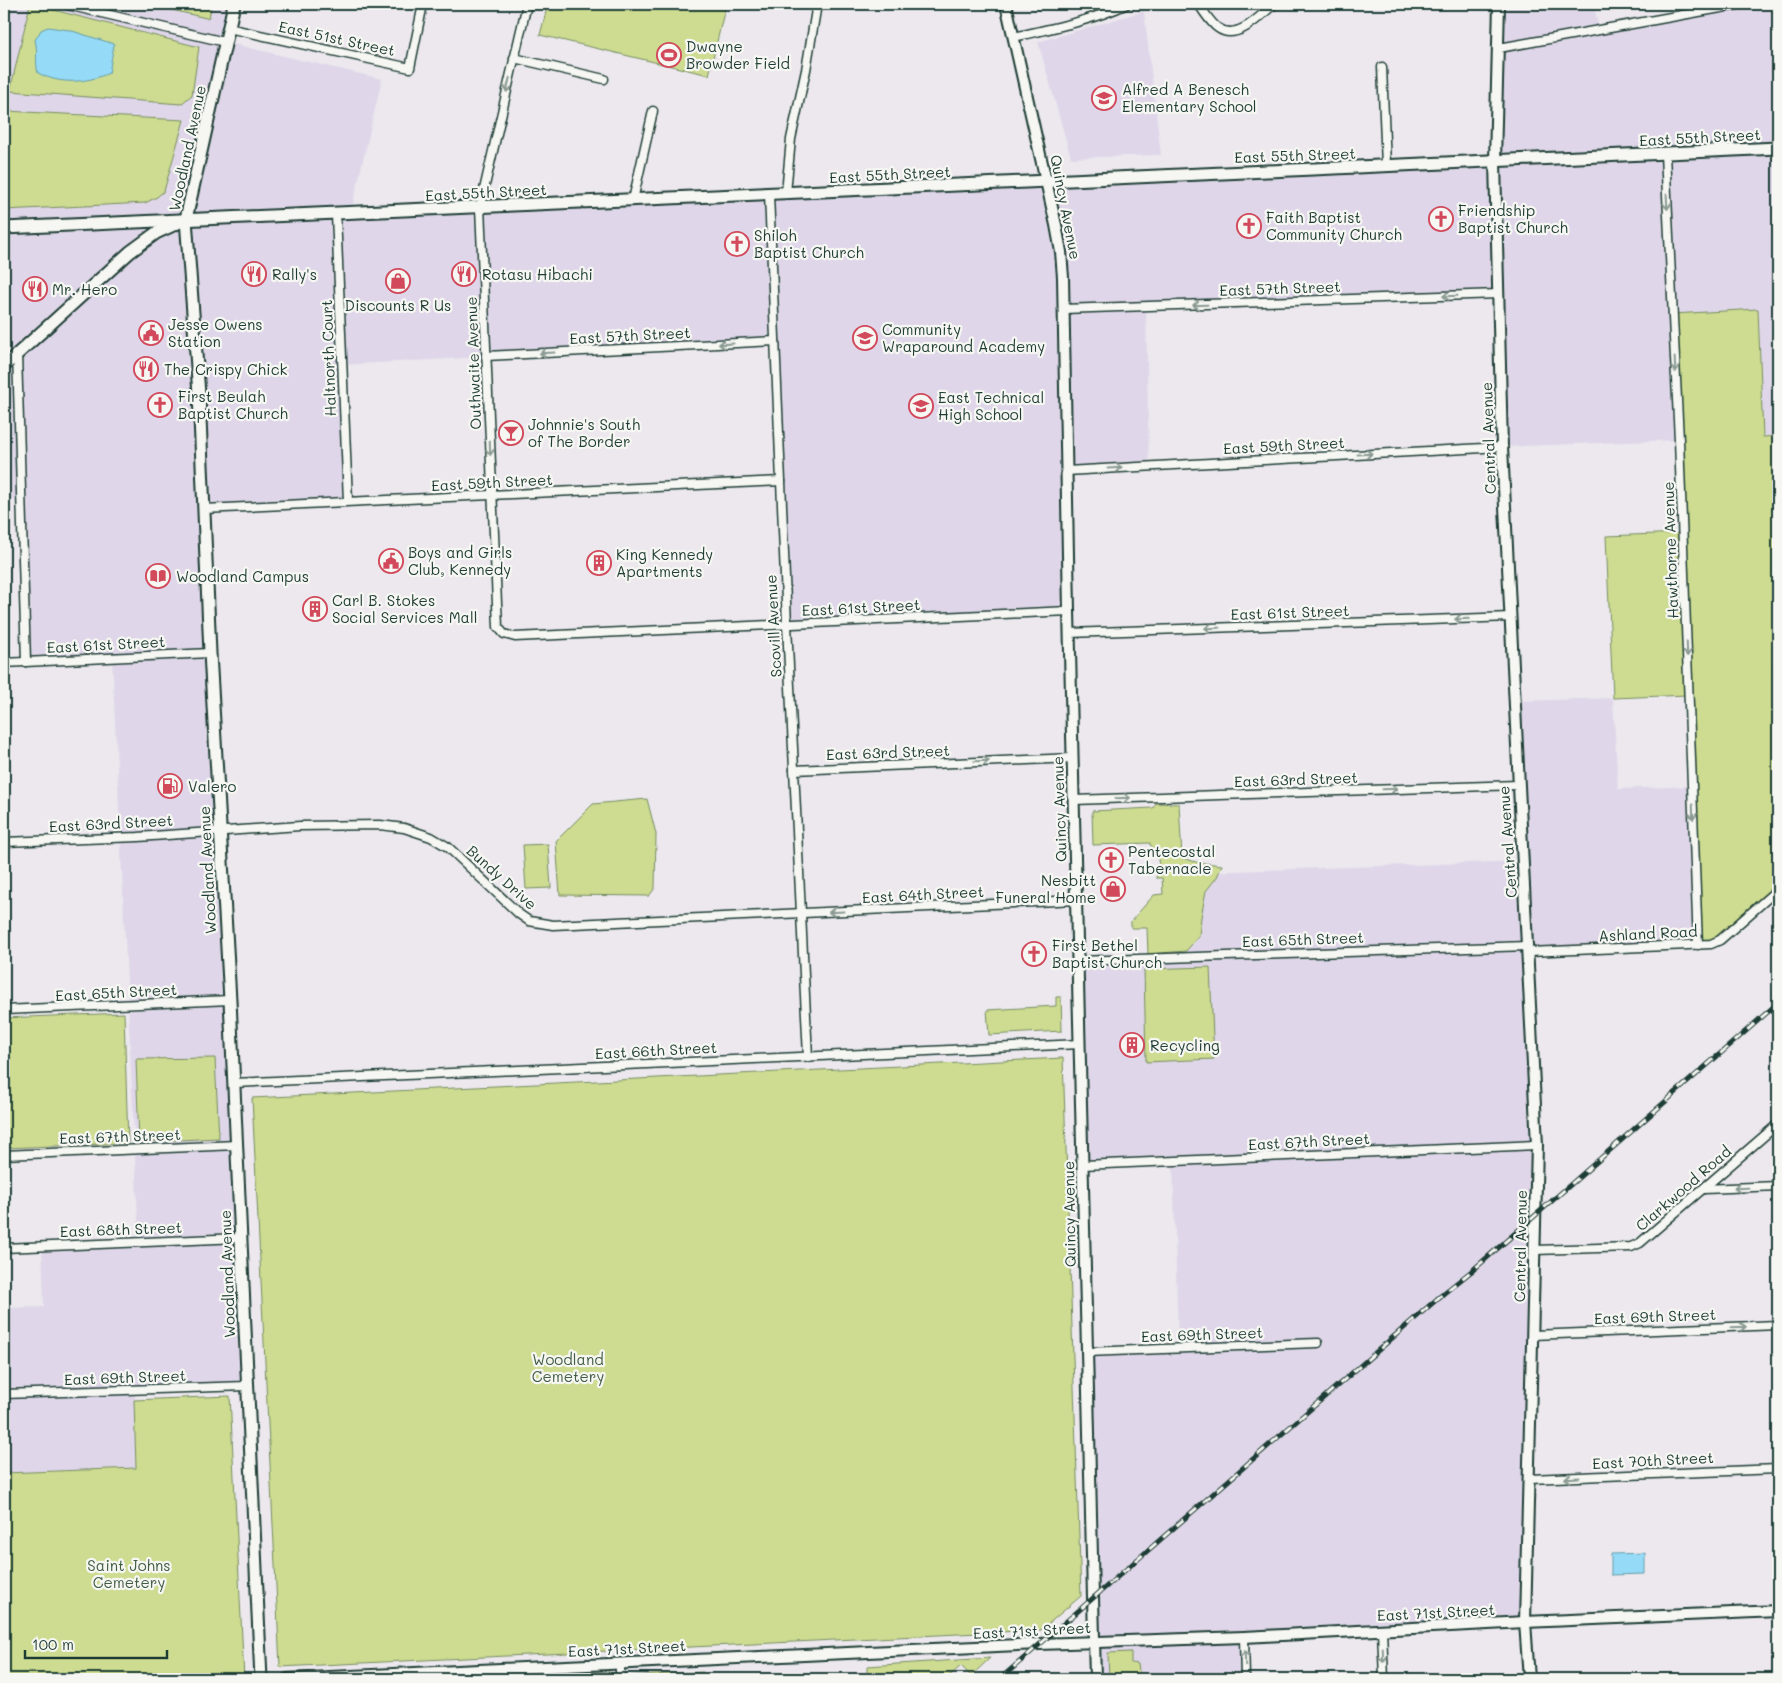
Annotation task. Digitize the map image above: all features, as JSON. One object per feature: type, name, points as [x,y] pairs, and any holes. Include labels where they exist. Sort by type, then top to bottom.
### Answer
[{"type":"main road","name":"Woodland Avenue","points":[[234,4],[186,219],[199,394],[210,653],[237,1145],[261,1679]]},
{"type":"main road","name":"East 55th Street","points":[[4,228],[1778,148]]},
{"type":"main road","points":[[4,366],[130,252],[156,233],[186,219]]},
{"type":"street","points":[[63,4],[225,42]]},
{"type":"street","name":"East 51st Street","points":[[228,28],[410,68],[423,4]]},
{"type":"street","name":"Outhwaite Avenue","points":[[504,634],[498,626],[480,207],[527,4]]},
{"type":"street","points":[[786,193],[791,139],[806,70],[817,4]]},
{"type":"street","name":"Quincy Avenue","points":[[1006,4],[1061,252],[1095,1679]]},
{"type":"street","points":[[1014,36],[1077,24],[1127,4]]},
{"type":"street","points":[[1198,4],[1217,28],[1228,32],[1243,29],[1274,4]]},
{"type":"street","name":"Central Avenue","points":[[1499,4],[1495,161],[1502,447],[1518,785],[1529,949],[1537,1145],[1525,1622],[1529,1679]]},
{"type":"street","points":[[1499,48],[1743,4]]},
{"type":"street","points":[[514,58],[604,79]]},
{"type":"street","points":[[1382,67],[1386,166]]},
{"type":"street","points":[[633,200],[653,111]]},
{"type":"street","name":"Hawthorne Avenue","points":[[1665,154],[1679,440],[1698,945]]},
{"type":"street","name":"Scovill Avenue","points":[[769,194],[808,1056]]},
{"type":"street","name":"Haltnorth Court","points":[[336,214],[348,501]]},
{"type":"street","name":"East 57th Street","points":[[1063,309],[1499,294]]},
{"type":"street","name":"East 57th Street","points":[[486,356],[775,341]]},
{"type":"street","points":[[17,353],[26,662]]},
{"type":"street","name":"East 59th Street","points":[[1066,471],[1502,447]]},
{"type":"street","name":"East 59th Street","points":[[204,509],[781,481]]},
{"type":"street","name":"East 61st Street","points":[[504,634],[515,638],[1069,611]]},
{"type":"street","name":"East 61st Street","points":[[1070,633],[1511,617]]},
{"type":"street","name":"East 61st Street","points":[[4,663],[210,653]]},
{"type":"street","name":"East 63rd Street","points":[[794,770],[1073,758]]},
{"type":"street","name":"East 63rd Street","points":[[1074,800],[1518,785]]},
{"type":"street","name":"Bundy Drive","points":[[220,831],[352,825],[380,825],[404,828],[431,837],[448,847],[518,913],[529,921],[554,925],[801,914]]},
{"type":"street","name":"East 63rd Street","points":[[4,842],[138,837],[220,831]]},
{"type":"street","name":"Ashland Road","points":[[1529,949],[1711,944],[1720,940],[1778,889]]},
{"type":"street","name":"East 64th Street","points":[[801,914],[1077,900]]},
{"type":"street","name":"East 65th Street","points":[[1078,961],[1529,949]]},
{"type":"street","name":"East 65th Street","points":[[4,1010],[230,1000]]},
{"type":"street","name":"East 66th Street","points":[[234,1083],[1080,1044]]},
{"type":"street","name":"Clarkwood Road","points":[[1535,1250],[1631,1247],[1640,1243],[1778,1124]]},
{"type":"street","name":"East 67th Street","points":[[4,1155],[237,1145]]},
{"type":"street","name":"East 67th Street","points":[[1083,1165],[1537,1145]]},
{"type":"street","points":[[1704,1189],[1778,1186]]},
{"type":"street","name":"East 68th Street","points":[[4,1248],[240,1238]]},
{"type":"street","name":"East 69th Street","points":[[1533,1335],[1778,1325]]},
{"type":"street","name":"East 69th Street","points":[[1087,1352],[1318,1343]]},
{"type":"street","name":"East 69th Street","points":[[4,1394],[247,1386]]},
{"type":"street","name":"East 70th Street","points":[[1529,1479],[1778,1468]]},
{"type":"street","name":"East 71st Street","points":[[287,1679],[1094,1642],[1244,1637],[1778,1611]]},
{"type":"street","points":[[1382,1630],[1384,1679]]},
{"type":"street","points":[[1244,1637],[1245,1679]]},
{"type":"street","points":[[620,1664],[620,1679]]},
{"type":"shaded area","points":[[4,4],[234,4],[225,42],[382,79],[351,212],[1494,161],[1499,4],[1594,4],[1599,30],[1743,4],[1778,4],[1778,436],[1763,437],[1758,310],[1679,440],[1502,447],[1498,294],[1146,307],[1149,466],[1066,471],[1069,611],[787,625],[775,341],[342,365],[348,501],[204,509],[247,1386],[135,1390],[136,1468],[4,1473],[4,1308],[44,1307],[42,1247],[139,1242],[112,658],[26,662],[21,499],[4,500]]},
{"type":"shaded area","name":"Alfred A Benesch Elementary School","points":[[1144,11],[1161,155],[1071,158],[1038,42]]},
{"type":"shaded area","points":[[1613,698],[1618,789],[1692,786],[1698,945],[1529,952],[1537,1145],[1525,1622],[1244,1637],[1245,1679],[1095,1679],[1087,1352],[1178,1348],[1173,1161],[1083,1165],[1078,961],[1176,957],[1173,873],[1523,861],[1514,701]]},
{"type":"green space","points":[[30,4],[199,47],[192,95],[181,104],[10,91]]},
{"type":"green space","points":[[146,4],[212,4],[209,17],[206,18]]},
{"type":"green space","name":"Dwayne Browder Field","points":[[548,4],[726,4],[709,75],[540,35]]},
{"type":"green space","points":[[5,111],[184,120],[164,191],[145,203],[4,210]]},
{"type":"green space","points":[[1758,309],[1763,437],[1778,436],[1778,662],[1773,662],[1778,816],[1778,889],[1720,940],[1698,945],[1688,695],[1613,698],[1606,536],[1682,533],[1673,314]]},
{"type":"green space","points":[[647,799],[656,834],[655,888],[649,896],[560,895],[556,841],[593,804]]},
{"type":"green space","points":[[1156,803],[1179,804],[1182,858],[1196,862],[1222,865],[1217,877],[1206,891],[1199,936],[1186,951],[1148,954],[1147,928],[1131,928],[1131,921],[1154,895],[1163,894],[1162,878],[1156,878],[1159,867],[1157,851],[1150,843],[1093,845],[1092,811],[1153,808]]},
{"type":"green space","points":[[548,844],[551,888],[526,889],[523,845]]},
{"type":"green space","points":[[1210,967],[1214,1059],[1146,1062],[1144,969]]},
{"type":"green space","points":[[1056,997],[1061,997],[1062,1031],[989,1035],[987,1010],[1056,1006]]},
{"type":"green space","points":[[124,1013],[128,1143],[4,1148],[4,1018]]},
{"type":"green space","points":[[215,1058],[219,1138],[139,1142],[136,1059]]},
{"type":"green space","name":"Woodland Cemetery","points":[[1063,1058],[1081,1596],[1041,1630],[280,1667],[252,1098]]},
{"type":"green space","name":"Saint Johns Cemetery","points":[[230,1396],[244,1679],[4,1679],[4,1473],[136,1468],[134,1400]]},
{"type":"green space","points":[[1131,1652],[1131,1663],[1138,1664],[1140,1679],[1109,1679],[1108,1653]]},
{"type":"green space","points":[[990,1658],[971,1676],[961,1666],[946,1679],[867,1679],[867,1666]]},
{"type":"green space","points":[[609,1672],[614,1674],[615,1679],[432,1679]]},
{"type":"green space","points":[[703,1672],[704,1679],[633,1679],[632,1676]]},
{"type":"water","points":[[48,27],[69,30],[114,44],[109,73],[83,81],[64,81],[38,73],[35,40],[41,30]]},
{"type":"water","points":[[1645,1553],[1645,1574],[1611,1575],[1611,1554]]},
{"type":"railway","points":[[1000,1679],[1444,1293],[1473,1270],[1778,1003]]},
{"type":"place","name":"Dwayne Browder Field","points":[[669,55]]},
{"type":"place","name":"Alfred A Benesch Elementary School","points":[[1104,98]]},
{"type":"place","name":"Friendship Baptist Church","points":[[1441,219]]},
{"type":"place","name":"Faith Baptist Community Church","points":[[1249,226]]},
{"type":"place","name":"Shiloh Baptist Church","points":[[737,244]]},
{"type":"place","name":"Rally's","points":[[254,274]]},
{"type":"place","name":"Rotasu Hibachi","points":[[464,274]]},
{"type":"place","name":"Discounts R Us","points":[[398,281]]},
{"type":"place","name":"Mr. Hero","points":[[35,289]]},
{"type":"place","name":"Jesse Owens Station","points":[[151,333]]},
{"type":"place","name":"Community Wraparound Academy","points":[[865,338]]},
{"type":"place","name":"The Crispy Chick","points":[[146,369]]},
{"type":"place","name":"First Beulah Baptist Church","points":[[160,405]]},
{"type":"place","name":"East Technical High School","points":[[921,406]]},
{"type":"place","name":"Johnnie's South of The Border","points":[[511,433]]},
{"type":"place","name":"Boys and Girls Club, Kennedy","points":[[391,561]]},
{"type":"place","name":"King Kennedy Apartments","points":[[599,563]]},
{"type":"place","name":"Woodland Campus","points":[[158,576]]},
{"type":"place","name":"Carl B. Stokes Social Services Mall","points":[[315,609]]},
{"type":"place","name":"Valero","points":[[170,786]]},
{"type":"place","name":"Pentecostal Tabernacle","points":[[1111,860]]},
{"type":"place","name":"Nesbitt Funeral Home","points":[[1113,889]]},
{"type":"place","name":"First Bethel Baptist Church","points":[[1034,954]]},
{"type":"place","name":"Recycling","points":[[1132,1045]]}]
